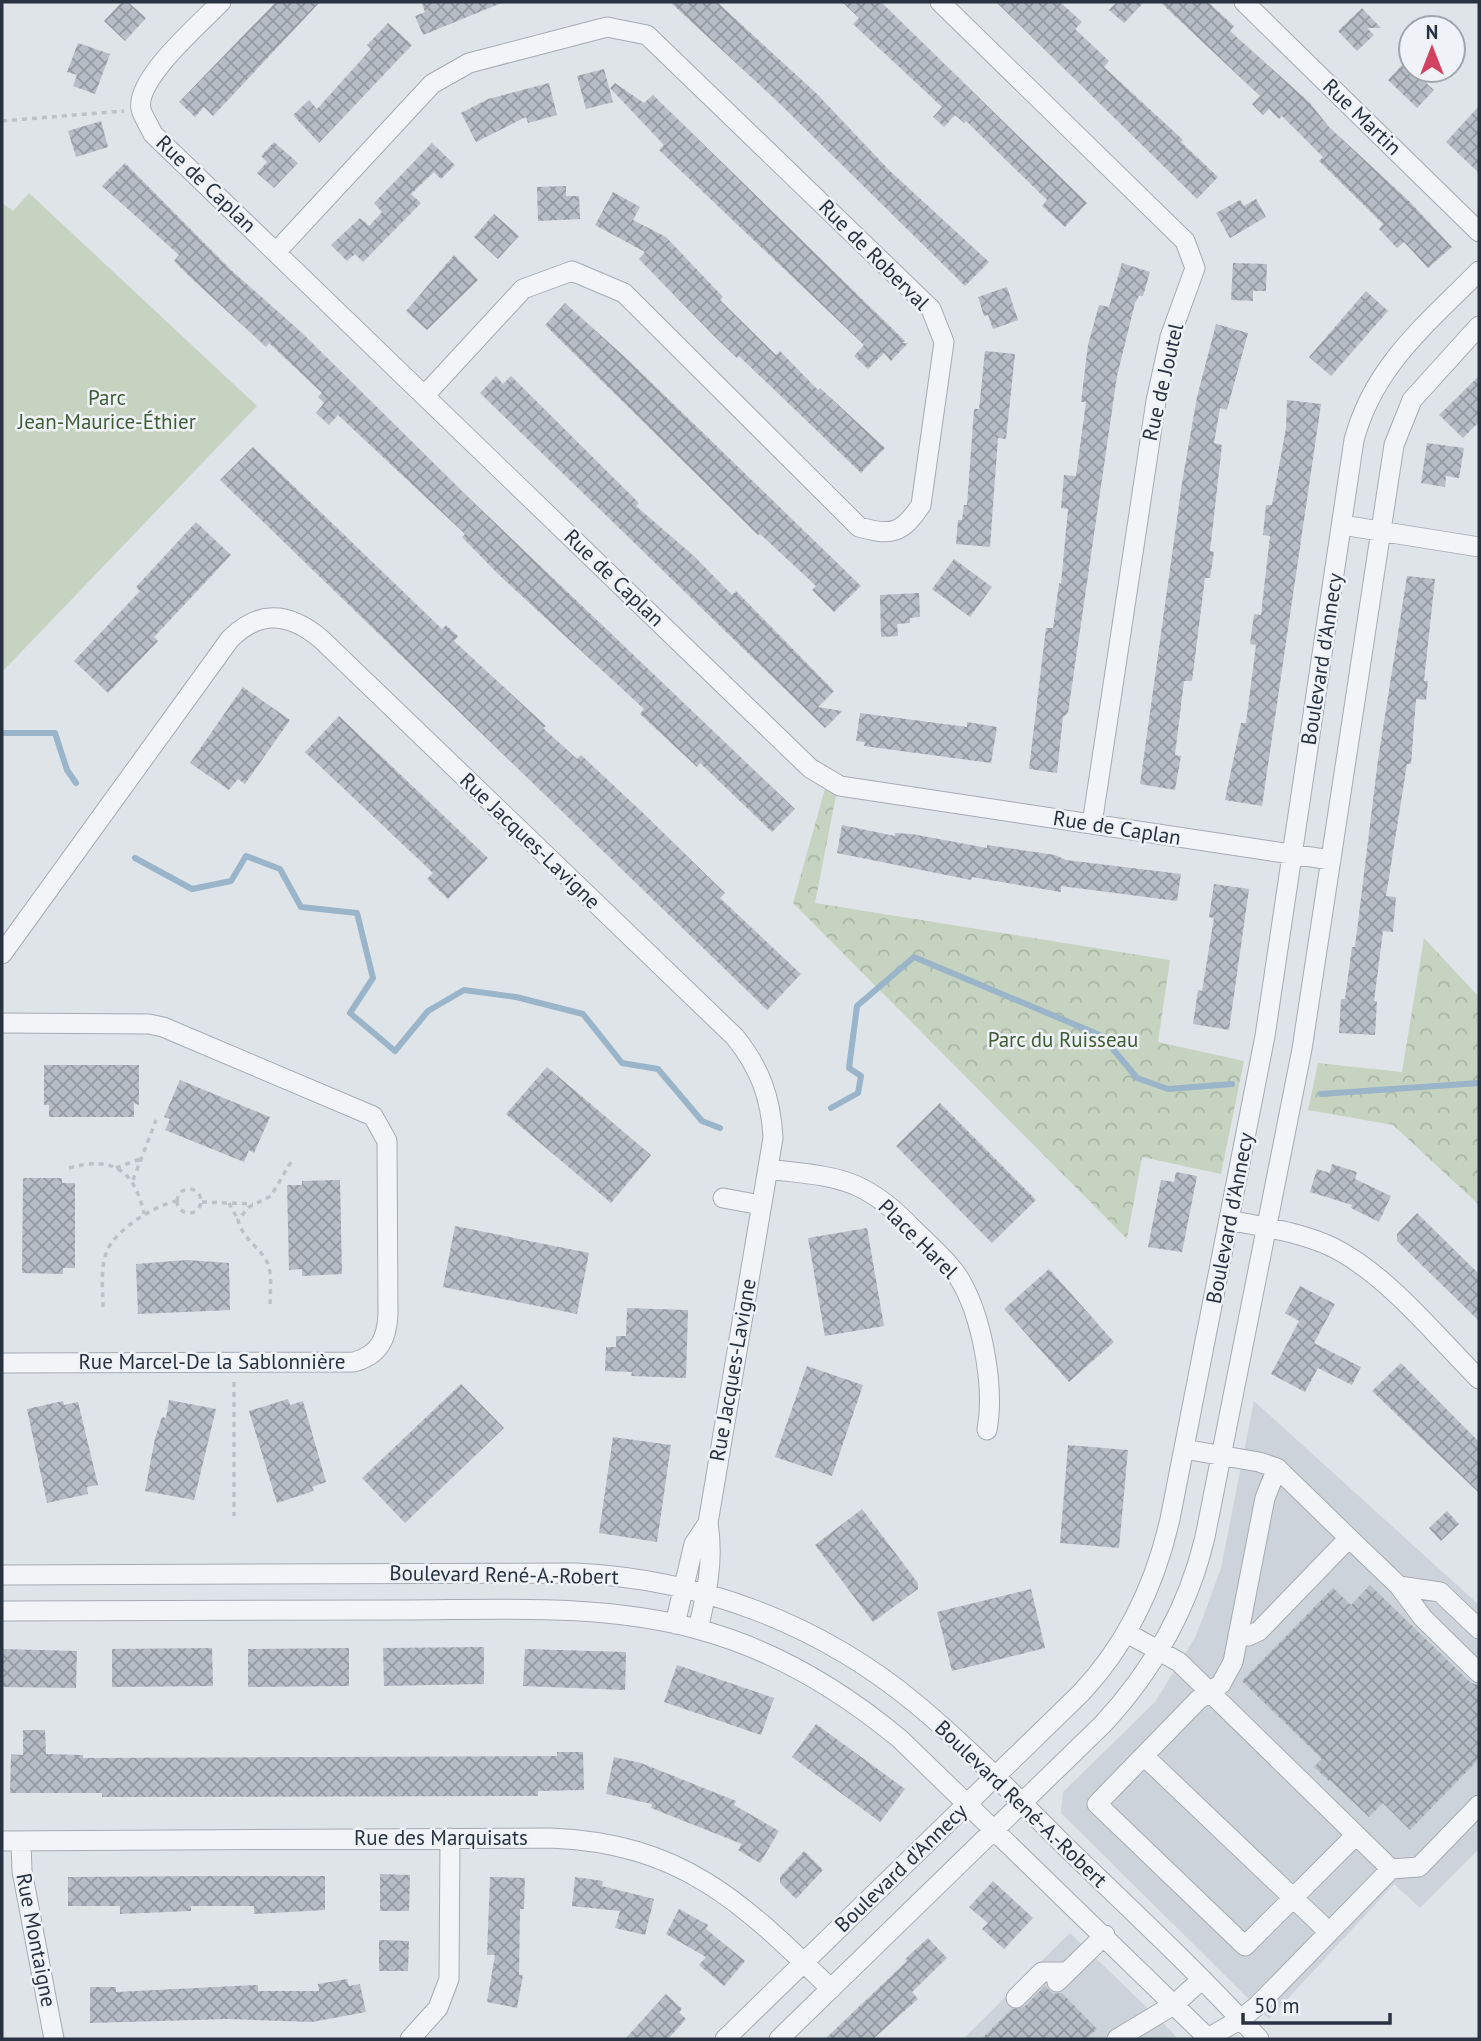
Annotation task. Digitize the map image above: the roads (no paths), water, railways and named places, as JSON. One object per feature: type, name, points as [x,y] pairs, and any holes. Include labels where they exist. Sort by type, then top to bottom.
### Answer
[{"type":"street","name":"Rue de Caplan","points":[[221,2],[153,74],[142,96],[141,109],[153,134],[810,768],[840,786],[1331,860]]},
{"type":"street","name":"Rue de Joutel","points":[[940,2],[1185,241],[1195,268],[1170,337],[1156,401],[1092,824]]},
{"type":"street","name":"Rue Martin","points":[[1244,2],[1479,232]]},
{"type":"street","name":"Rue de Roberval","points":[[277,251],[432,84],[469,63],[607,27],[647,35],[931,309],[944,342],[921,505],[906,526],[883,533],[859,527],[624,293],[572,271],[523,289],[425,395]]},
{"type":"street","name":"Boulevard d'Annecy","points":[[725,2039],[1094,1679],[1127,1633],[1158,1564],[1184,1449],[1265,1036],[1354,439],[1369,396],[1402,349],[1479,271]]},
{"type":"street","name":"Boulevard d'Annecy","points":[[779,2039],[1121,1704],[1159,1651],[1196,1572],[1268,1228],[1302,1049],[1391,461],[1403,418],[1419,390],[1479,326]]},
{"type":"street","points":[[1342,525],[1479,547]]},
{"type":"street","name":"Rue Jacques-Lavigne","points":[[2,954],[230,639],[254,621],[272,616],[287,618],[304,625],[321,639],[735,1037],[754,1062],[767,1091],[773,1138],[708,1522],[712,1548],[707,1593],[698,1629]]},
{"type":"street","name":"Rue Marcel-De la Sablonnière","points":[[2,1023],[149,1024],[163,1027],[361,1108],[373,1116],[382,1127],[387,1149],[388,1314],[384,1339],[375,1352],[354,1362],[2,1363]]},
{"type":"street","name":"Place Harel","points":[[768,1169],[845,1181],[869,1192],[892,1208],[952,1269],[969,1301],[989,1371],[992,1401],[987,1430]]},
{"type":"street","points":[[723,1198],[761,1205]]},
{"type":"street","points":[[1229,1220],[1323,1243],[1357,1262],[1479,1379]]},
{"type":"street","points":[[1184,1449],[1268,1464],[1277,1468],[1399,1586],[1423,1618],[1479,1673]]},
{"type":"street","points":[[1277,1468],[1265,1498],[1231,1669],[1221,1684],[1209,1692],[1097,1804],[1245,1946],[1356,1836]]},
{"type":"street","name":"Rue Jacques-Lavigne","points":[[675,1624],[694,1544],[708,1522]]},
{"type":"street","points":[[1238,1635],[1248,1636],[1259,1631],[1349,1538]]},
{"type":"street","name":"Boulevard René-A.-Robert","points":[[2,1575],[575,1573],[631,1577],[707,1593],[794,1626],[861,1664],[915,1703],[1202,1979],[1259,2039]]},
{"type":"street","points":[[1399,1586],[1440,1592],[1479,1629]]},
{"type":"street","name":"Boulevard René-A.-Robert","points":[[2,1611],[554,1609],[602,1612],[698,1629],[782,1661],[849,1700],[900,1739],[1105,1935],[1207,2039]]},
{"type":"street","points":[[1127,1633],[1179,1662],[1391,1869]]},
{"type":"street","points":[[1144,1756],[1329,1932]]},
{"type":"street","points":[[1207,2039],[1241,2019],[1391,1869],[1419,1867],[1479,1805]]},
{"type":"street","points":[[410,2039],[438,2008],[449,1979],[450,1838]]},
{"type":"street","name":"Rue des Marquisats","points":[[11,1841],[567,1838],[610,1844],[653,1856],[696,1873],[726,1892],[831,1989]]},
{"type":"street","name":"Rue Montaigne","points":[[11,1841],[22,1871],[54,2039]]},
{"type":"street","points":[[1016,1998],[1042,1972],[1062,1977],[1105,1935]]},
{"type":"street","points":[[1117,2039],[1175,2004],[1202,1979]]},
{"type":"waterway","points":[[2,733],[55,733],[67,770],[76,783]]},
{"type":"waterway","points":[[135,858],[192,889],[231,881],[246,856],[280,869],[301,907],[357,913],[373,978],[350,1013],[395,1051],[428,1011],[464,990],[516,997],[583,1014],[622,1063],[658,1069],[702,1121],[720,1128]]},
{"type":"waterway","points":[[831,1108],[858,1093],[861,1076],[849,1068],[857,1006],[914,957],[1102,1036],[1137,1078],[1168,1089],[1232,1084]]},
{"type":"waterway","points":[[1321,1094],[1479,1083]]},
{"type":"park label","name":"Parc Jean-Maurice-Éthier","points":[[107,410]]},
{"type":"park label","name":"Parc du Ruisseau","points":[[1063,1040]]}]
